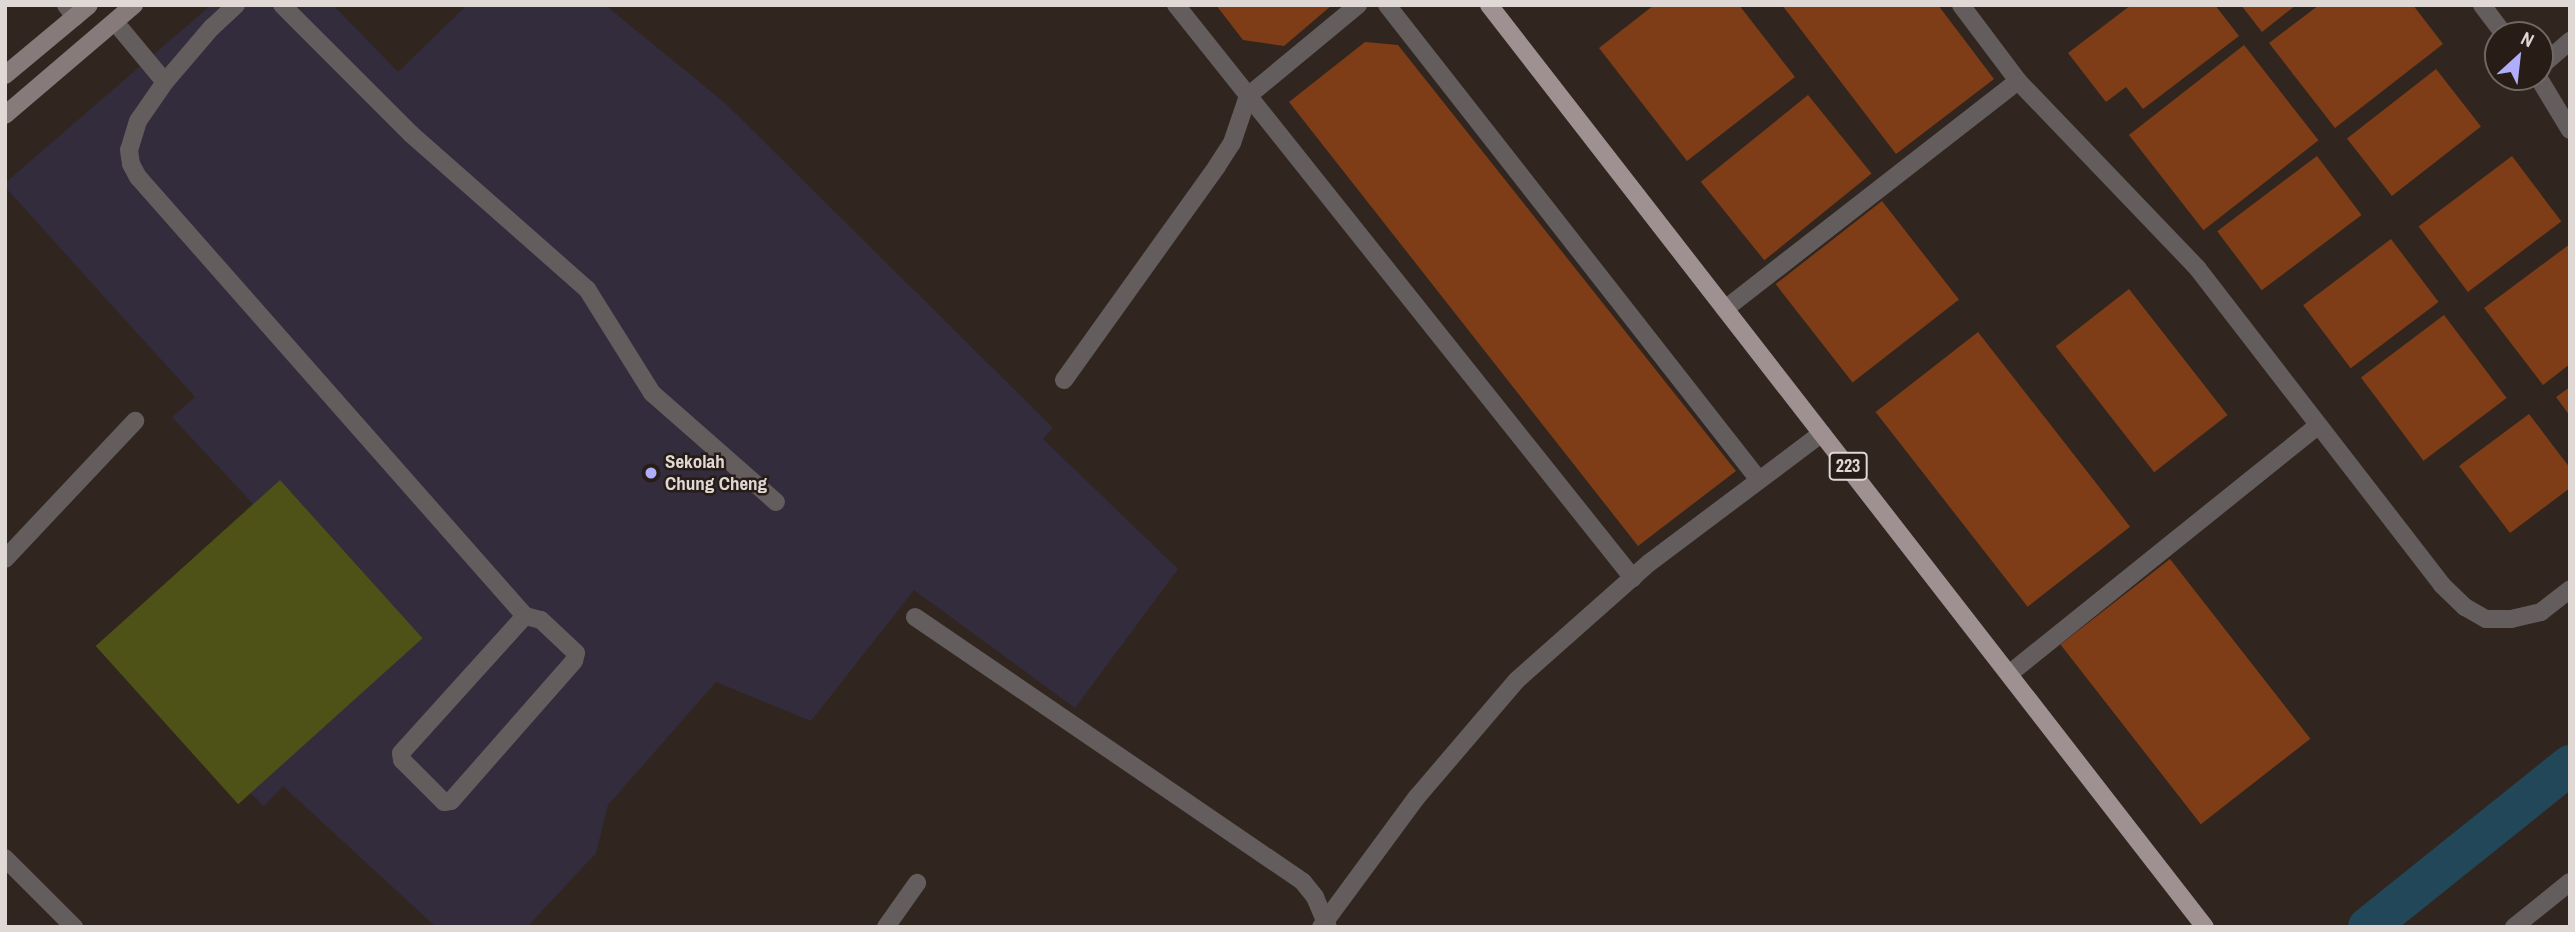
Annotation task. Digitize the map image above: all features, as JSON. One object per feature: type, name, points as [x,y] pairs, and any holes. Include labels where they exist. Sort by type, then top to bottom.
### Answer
[{"type":"main road","name":"223","points":[[1489,5],[2206,927]]},
{"type":"street","points":[[5,115],[134,5]]},
{"type":"street","points":[[236,5],[212,27],[165,82],[131,136],[129,150],[138,177],[525,616],[541,620],[575,650],[576,659],[451,801],[444,802],[402,761],[401,753],[525,616]]},
{"type":"street","points":[[282,5],[411,134],[587,289],[652,393],[776,502]]},
{"type":"street","points":[[1176,5],[1633,578]]},
{"type":"street","points":[[1064,380],[1232,143],[1248,96],[1358,5]]},
{"type":"street","points":[[1387,5],[1759,480]]},
{"type":"street","points":[[1961,5],[2018,81],[2197,269],[2442,585],[2466,607],[2486,619],[2511,620],[2541,612],[2570,589]]},
{"type":"street","points":[[2482,5],[2494,21]]},
{"type":"street","points":[[5,75],[77,9]]},
{"type":"street","points":[[115,22],[165,82]]},
{"type":"street","points":[[2554,55],[2570,41]]},
{"type":"street","points":[[1725,309],[2018,81]]},
{"type":"street","points":[[2546,91],[2570,130]]},
{"type":"street","points":[[5,559],[135,421]]},
{"type":"street","points":[[2009,674],[2318,426]]},
{"type":"street","points":[[1325,925],[1417,797],[1517,680],[1633,578],[1822,433]]},
{"type":"street","points":[[915,617],[1303,882],[1315,897],[1325,925]]},
{"type":"street","points":[[5,858],[74,927]]},
{"type":"street","points":[[2514,927],[2570,882]]},
{"type":"street","points":[[886,927],[917,883]]},
{"type":"shaded area","name":"Sekolah Chung Cheng","points":[[211,5],[333,5],[398,72],[467,5],[605,5],[725,103],[1053,428],[1043,439],[1178,569],[1075,708],[914,590],[811,721],[716,682],[608,805],[596,853],[527,927],[436,927],[283,786],[264,806],[110,660],[255,506],[172,417],[195,397],[5,187],[5,183]]},
{"type":"shaded area","points":[[280,480],[423,638],[238,804],[96,646]]},
{"type":"building","points":[[1216,5],[1332,5],[1284,46],[1243,40]]},
{"type":"building","points":[[1654,5],[1739,5],[1795,77],[1687,161],[1599,48]]},
{"type":"building","points":[[1782,5],[1938,5],[1994,79],[1896,154]]},
{"type":"building","points":[[2131,5],[2215,5],[2239,36],[2143,109],[2126,87],[2106,102],[2068,53]]},
{"type":"building","points":[[2241,5],[2296,5],[2262,32]]},
{"type":"building","points":[[2319,5],[2413,5],[2443,44],[2335,128],[2269,43]]},
{"type":"building","points":[[1365,42],[1398,45],[1736,471],[1638,546],[1289,102]]},
{"type":"building","points":[[2244,45],[2318,140],[2203,230],[2129,135]]},
{"type":"building","points":[[2436,69],[2481,127],[2392,196],[2347,139]]},
{"type":"building","points":[[1808,95],[1872,173],[1764,260],[1701,182]]},
{"type":"building","points":[[2317,156],[2362,215],[2262,290],[2217,231]]},
{"type":"building","points":[[2512,156],[2561,221],[2468,292],[2419,226]]},
{"type":"building","points":[[1882,201],[1959,300],[1853,383],[1776,284]]},
{"type":"building","points":[[2391,239],[2439,302],[2351,368],[2303,305]]},
{"type":"building","points":[[2570,244],[2570,364],[2543,385],[2484,308]]},
{"type":"building","points":[[2129,289],[2228,415],[2154,472],[2056,346]]},
{"type":"building","points":[[2444,315],[2507,398],[2424,461],[2361,378]]},
{"type":"building","points":[[1978,332],[2130,527],[2028,607],[1876,412]]},
{"type":"building","points":[[2570,387],[2570,416],[2556,397]]},
{"type":"building","points":[[2529,414],[2570,468],[2570,488],[2510,533],[2459,466]]},
{"type":"building","points":[[2170,559],[2310,739],[2201,824],[2060,645]]},
{"type":"waterway","points":[[2368,927],[2570,765]]},
{"type":"place","name":"Sekolah Chung Cheng","points":[[651,473]]}]
